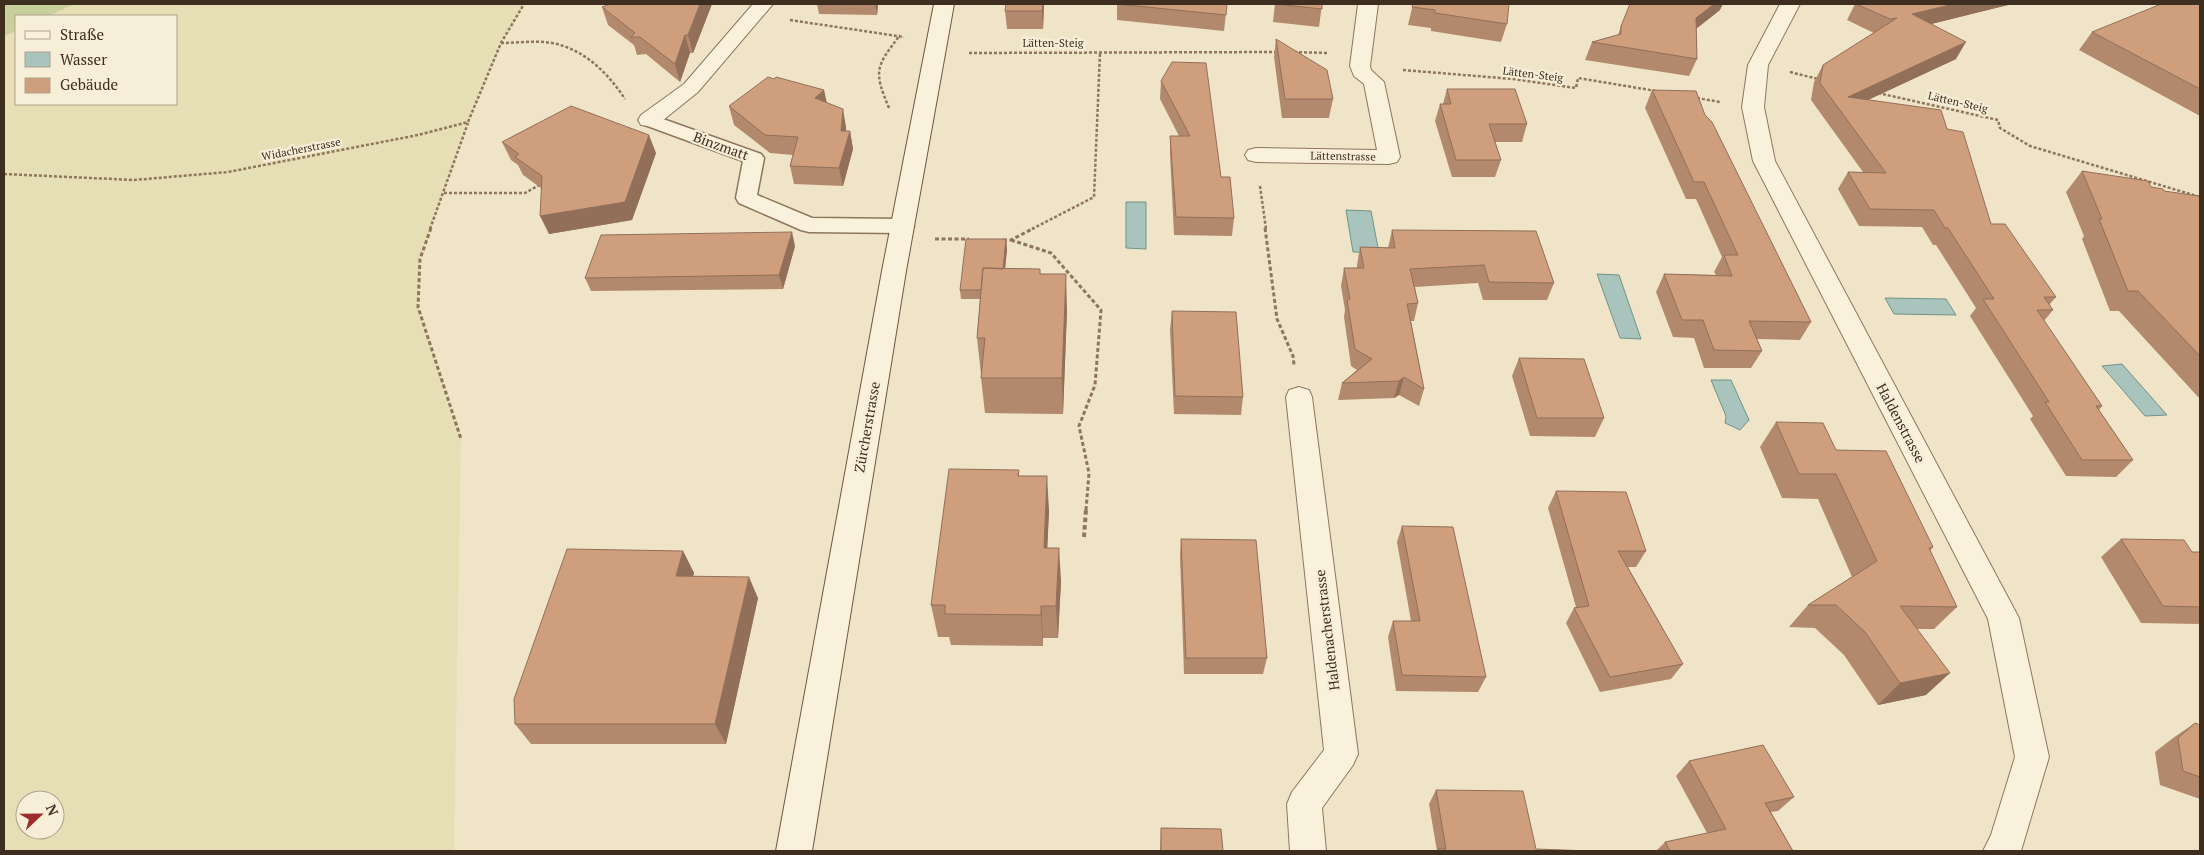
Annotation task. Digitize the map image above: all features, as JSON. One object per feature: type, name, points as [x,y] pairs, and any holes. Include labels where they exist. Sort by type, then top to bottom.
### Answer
[{"type":"street","name":"Zürcherstrasse","points":[[794,851],[903,226],[944,4]]},
{"type":"street","points":[[1360,60],[1368,4]]},
{"type":"street","name":"Haldenstrasse","points":[[1790,4],[1758,65],[1753,107],[1764,161],[2003,618],[2032,757],[2006,845],[2001,851]]},
{"type":"street","points":[[649,120],[691,88],[758,9]]},
{"type":"street","name":"Lättenstrasse","points":[[1256,155],[1389,157],[1374,82],[1361,72],[1360,60]]},
{"type":"street","name":"Haldenacherstrasse","points":[[1299,398],[1341,754],[1304,804],[1308,851]]},
{"type":"lane","name":"Binzmatt","points":[[649,120],[754,158],[746,198],[809,225],[903,226]]},
{"type":"path","points":[[461,438],[418,307],[420,259],[468,122],[501,43],[524,4]]},
{"type":"path","name":"Lätten-Steig","points":[[758,9],[900,35],[919,45],[921,50],[952,50],[960,53],[1281,52]]},
{"type":"path","points":[[501,43],[552,43],[584,56],[616,85],[632,112],[649,120]]},
{"type":"path","points":[[1011,240],[1094,197],[1100,52]]},
{"type":"path","name":"Lätten-Steig","points":[[1291,52],[1576,88],[1578,78],[1656,91]]},
{"type":"path","points":[[1758,65],[1825,80]]},
{"type":"path","name":"Lätten-Steig","points":[[1873,92],[1998,120],[2000,128],[2030,146],[2200,196]]},
{"type":"path","points":[[1695,98],[1753,107]]},
{"type":"path","name":"Widacherstrasse","points":[[4,174],[134,180],[228,172],[418,135],[468,122]]},
{"type":"path","points":[[1256,155],[1277,319],[1293,356],[1299,398]]},
{"type":"path","points":[[444,192],[525,193],[542,184]]},
{"type":"path","points":[[935,239],[973,239]]},
{"type":"path","points":[[1002,240],[1011,240],[1051,252],[1101,310],[1095,385],[1079,426],[1088,473],[1084,537]]},
{"type":"shaded area","points":[[75,4],[524,4],[501,43],[468,122],[420,259],[418,307],[461,439],[454,851],[4,851],[4,36],[15,31],[15,105],[178,105],[178,15],[50,15]]},
{"type":"green space","points":[[4,4],[75,4],[50,15],[15,15],[15,31],[4,36]]},
{"type":"water","points":[[1126,202],[1146,202],[1146,249],[1126,248]]},
{"type":"water","points":[[1346,210],[1371,211],[1379,253],[1353,252]]},
{"type":"water","points":[[1597,274],[1619,275],[1641,339],[1620,338]]},
{"type":"water","points":[[1885,298],[1946,299],[1956,315],[1894,314]]},
{"type":"water","points":[[2122,364],[2167,415],[2145,416],[2102,366]]},
{"type":"water","points":[[1711,380],[1731,380],[1749,420],[1740,430],[1725,423],[1726,416]]},
{"type":"building","points":[[610,4],[700,4],[688,35],[685,35],[675,64],[640,37],[631,37],[635,33],[602,7]]},
{"type":"building","points":[[1006,4],[1043,4],[1042,11],[1005,11]]},
{"type":"building","points":[[1117,4],[1227,4],[1226,15]]},
{"type":"building","points":[[1275,4],[1322,4],[1322,9]]},
{"type":"building","points":[[1413,4],[1509,4],[1507,24],[1435,13],[1435,10],[1412,7]]},
{"type":"building","points":[[1630,4],[1714,4],[1696,18],[1697,59],[1592,42],[1621,34],[1621,26]]},
{"type":"building","points":[[1856,4],[1954,4],[1912,14],[1966,42],[1848,97],[1941,110],[1947,129],[1963,132],[1991,224],[2005,224],[2056,297],[2044,297],[2053,310],[2037,310],[2102,406],[2096,406],[2133,460],[2082,460],[2045,402],[2049,402],[1983,299],[1994,299],[1948,228],[1945,228],[1934,210],[1870,209],[1848,172],[1886,173],[1820,83],[1823,65],[1897,18],[1890,19]]},
{"type":"building","points":[[2161,4],[2200,4],[2200,89],[2092,32]]},
{"type":"building","points":[[1276,39],[1327,70],[1333,99],[1285,99]]},
{"type":"building","points":[[1172,62],[1206,63],[1221,177],[1230,177],[1234,218],[1176,217],[1170,136],[1190,136],[1161,81]]},
{"type":"building","points":[[768,77],[774,79],[776,77],[824,90],[815,98],[843,109],[841,131],[850,131],[839,168],[790,166],[798,137],[765,135],[729,106]]},
{"type":"building","points":[[1447,89],[1515,89],[1527,124],[1489,124],[1501,160],[1456,160],[1440,104],[1451,104]]},
{"type":"building","points":[[1652,90],[1696,91],[1705,115],[1712,122],[1811,322],[1749,321],[1762,351],[1714,350],[1703,320],[1682,320],[1664,274],[1732,276],[1724,255],[1738,255],[1704,182],[1694,182]]},
{"type":"building","points":[[571,106],[649,135],[625,202],[540,216],[542,176],[515,157],[519,154],[502,142]]},
{"type":"building","points":[[2082,171],[2148,181],[2151,187],[2163,189],[2164,191],[2199,196],[2200,356],[2138,291],[2128,291]]},
{"type":"building","points":[[1392,230],[1536,231],[1554,283],[1489,282],[1484,265],[1410,269],[1418,303],[1407,304],[1424,389],[1404,377],[1399,381],[1342,383],[1372,359],[1355,349],[1347,300],[1350,299],[1344,268],[1364,268],[1360,247],[1395,248]]},
{"type":"building","points":[[792,232],[779,275],[585,278],[601,235]]},
{"type":"building","points":[[966,239],[1006,239],[1003,269],[983,268],[981,290],[960,290]]},
{"type":"building","points":[[983,268],[1040,269],[1040,274],[1066,274],[1062,378],[981,378],[985,338],[977,338]]},
{"type":"building","points":[[1172,311],[1236,312],[1243,397],[1175,396]]},
{"type":"building","points":[[1519,358],[1584,359],[1604,418],[1537,418]]},
{"type":"building","points":[[1776,422],[1823,423],[1836,450],[1886,451],[1933,547],[1929,548],[1957,607],[1900,606],[1950,673],[1900,683],[1865,632],[1836,605],[1808,605],[1877,561],[1836,474],[1799,474]]},
{"type":"building","points":[[949,469],[1019,470],[1018,476],[1047,476],[1044,548],[1059,548],[1056,606],[1041,606],[1041,615],[945,614],[945,605],[931,605]]},
{"type":"building","points":[[1556,491],[1626,492],[1646,551],[1618,551],[1683,664],[1610,677],[1574,608],[1589,606]]},
{"type":"building","points":[[1402,526],[1453,527],[1486,677],[1402,675],[1393,621],[1420,621]]},
{"type":"building","points":[[1181,539],[1256,540],[1267,658],[1186,658]]},
{"type":"building","points":[[2121,539],[2184,540],[2192,552],[2200,552],[2200,607],[2163,606]]},
{"type":"building","points":[[567,549],[683,551],[676,576],[749,577],[715,724],[515,724],[514,699]]},
{"type":"building","points":[[2195,723],[2200,725],[2200,777],[2183,771],[2178,738]]},
{"type":"building","points":[[1763,745],[1794,797],[1765,803],[1793,851],[1670,851],[1665,842],[1726,829],[1689,761]]},
{"type":"building","points":[[1436,790],[1523,791],[1536,849],[1590,851],[1438,851],[1438,849],[1446,849]]},
{"type":"building","points":[[1161,828],[1221,829],[1223,851],[1161,851]]}]
